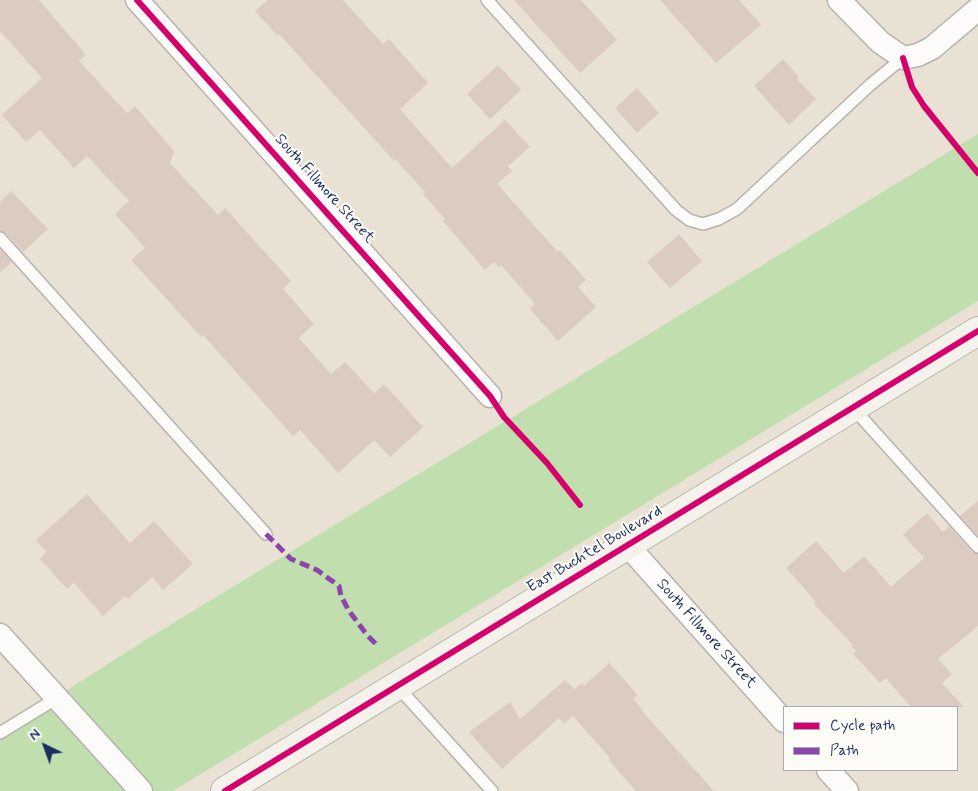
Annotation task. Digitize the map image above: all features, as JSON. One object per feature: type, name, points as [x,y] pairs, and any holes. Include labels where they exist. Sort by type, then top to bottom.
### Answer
[{"type":"main road","name":"East Buchtel Boulevard","points":[[225,791],[978,331]]},
{"type":"street","name":"South Fillmore Street","points":[[137,0],[490,396]]},
{"type":"street","points":[[839,0],[880,42],[903,58],[918,55],[932,48],[978,9]]},
{"type":"street","name":"South Fillmore Street","points":[[628,546],[783,720]]},
{"type":"street","points":[[0,635],[141,791]]},
{"type":"street","points":[[829,771],[846,791]]},
{"type":"lane","points":[[486,0],[676,210],[689,220],[703,224],[720,220],[736,209],[870,85],[903,58]]},
{"type":"lane","points":[[0,238],[266,534]]},
{"type":"lane","points":[[853,408],[978,547]]},
{"type":"lane","points":[[397,686],[492,791]]},
{"type":"lane","points":[[0,733],[57,698]]},
{"type":"green space","points":[[978,134],[978,301],[173,791],[0,791],[0,733],[147,639]]},
{"type":"building","points":[[0,0],[39,0],[86,55],[79,61],[127,113],[135,106],[174,151],[170,163],[218,215],[225,208],[291,281],[283,289],[314,324],[299,338],[331,374],[345,362],[374,393],[384,384],[423,427],[390,457],[374,440],[338,473],[300,430],[293,436],[203,335],[201,337],[131,260],[145,248],[115,214],[129,201],[87,156],[74,168],[40,130],[26,142],[2,115],[42,78],[0,31]]},
{"type":"building","points":[[268,0],[343,0],[383,44],[389,39],[428,83],[400,109],[452,168],[505,120],[530,147],[508,166],[512,171],[497,184],[586,280],[578,287],[596,307],[558,341],[530,309],[535,304],[501,265],[499,267],[494,262],[485,270],[443,221],[445,219],[423,194],[425,192],[396,160],[394,161],[279,34],[277,35],[255,11]]},
{"type":"building","points":[[514,0],[581,0],[617,40],[580,73]]},
{"type":"building","points":[[660,0],[739,0],[761,25],[716,63]]},
{"type":"building","points":[[783,59],[799,77],[797,79],[816,99],[789,125],[754,86]]},
{"type":"building","points":[[498,65],[521,90],[490,119],[467,94]]},
{"type":"building","points":[[637,88],[659,113],[637,133],[615,108]]},
{"type":"building","points":[[11,191],[48,229],[23,252],[6,233],[0,231],[0,202]]},
{"type":"building","points":[[679,234],[702,261],[670,288],[647,262]]},
{"type":"building","points":[[0,249],[12,262],[0,272]]},
{"type":"building","points":[[87,494],[130,543],[154,521],[193,564],[163,590],[152,577],[128,599],[125,596],[103,616],[74,583],[67,589],[40,559],[47,552],[36,540]]},
{"type":"building","points":[[978,501],[978,536],[960,516]]},
{"type":"building","points":[[927,513],[943,532],[949,526],[972,552],[978,554],[978,626],[938,659],[952,674],[942,683],[964,707],[910,706],[886,678],[880,683],[853,654],[856,651],[853,645],[814,604],[816,602],[786,568],[816,541],[844,573],[864,556],[891,587],[924,558],[903,535]]},
{"type":"building","points":[[609,663],[638,695],[633,699],[642,711],[714,791],[636,791],[573,716],[564,724],[559,718],[502,769],[469,732],[510,702],[520,719],[565,680],[574,689],[582,683],[584,686]]},
{"type":"marked path","points":[[266,534],[291,559],[317,570],[339,586],[341,596],[349,611],[367,635],[379,647]]},
{"type":"cycle path","points":[[137,0],[490,396],[504,417],[547,463],[580,505]]},
{"type":"cycle path","points":[[903,58],[912,87],[924,106],[978,173]]},
{"type":"cycle path","points":[[225,791],[978,331]]}]
